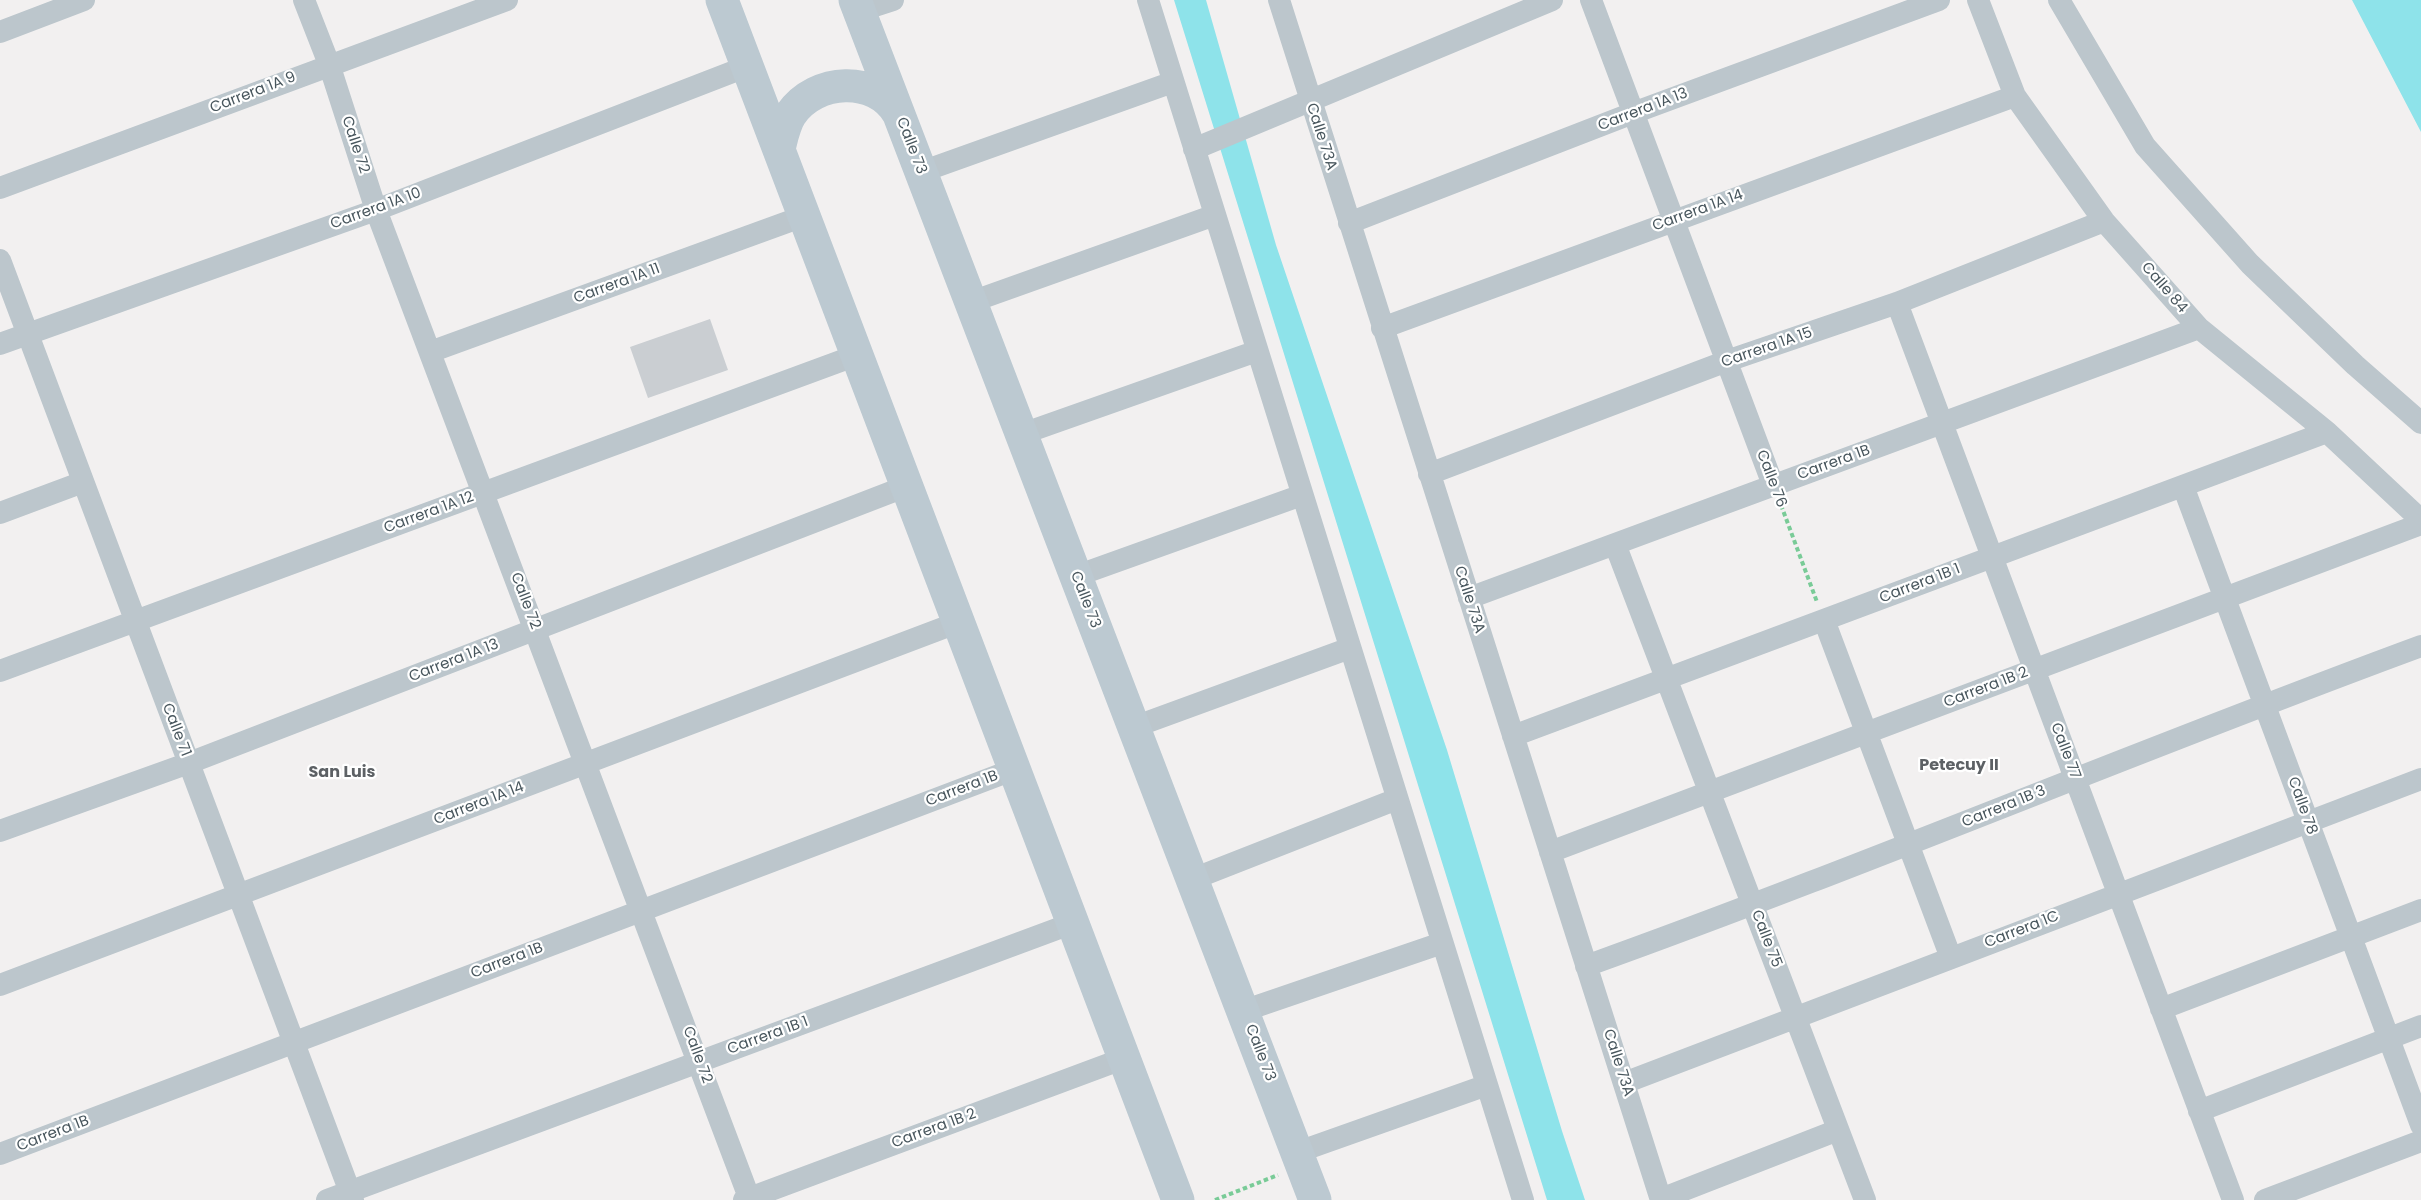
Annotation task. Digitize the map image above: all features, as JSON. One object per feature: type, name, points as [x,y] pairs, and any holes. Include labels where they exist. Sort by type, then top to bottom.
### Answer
[{"type":"main road","points":[[722,0],[1125,1058],[1175,1199]]},
{"type":"main road","name":"Calle 73","points":[[857,5],[1315,1200]]},
{"type":"main road","points":[[779,149],[783,131],[792,114],[804,100],[820,91],[839,86],[857,86],[875,92],[891,102],[900,118]]},
{"type":"street","points":[[0,32],[84,0]]},
{"type":"street","name":"Calle 72","points":[[304,0],[329,64],[376,210],[642,910],[748,1199]]},
{"type":"street","name":"Carrera 1A 9","points":[[0,188],[329,64],[507,0]]},
{"type":"street","points":[[857,5],[893,0]]},
{"type":"street","points":[[1148,0],[1173,82],[1200,147],[1215,215],[1523,1200]]},
{"type":"street","name":"Calle 73A","points":[[1279,0],[1302,104],[1349,223],[1661,1200]]},
{"type":"street","points":[[1200,147],[1552,0]]},
{"type":"street","name":"Calle 76","points":[[1591,0],[1773,485]]},
{"type":"street","name":"Carrera 1A 13","points":[[1349,223],[1634,113],[1939,0]]},
{"type":"street","name":"Calle 84","points":[[1978,0],[2015,96],[2104,221],[2199,328],[2327,432],[2421,522]]},
{"type":"street","points":[[2059,0],[2145,146],[2250,264],[2355,365],[2421,423]]},
{"type":"street","name":"Carrera 1A 10","points":[[0,344],[376,210],[748,66]]},
{"type":"street","points":[[921,172],[1173,82]]},
{"type":"street","name":"Carrera 1A 14","points":[[1382,328],[2015,96]]},
{"type":"street","points":[[971,302],[1215,215]]},
{"type":"street","name":"Carrera 1A 11","points":[[430,352],[804,216]]},
{"type":"street","name":"Carrera 1A 15","points":[[1429,474],[1727,362],[1897,303],[2104,221]]},
{"type":"street","name":"Calle 71","points":[[0,260],[351,1196]]},
{"type":"street","name":"Calle 77","points":[[1897,303],[2233,1200]]},
{"type":"street","name":"Carrera 1B","points":[[1468,598],[2199,328]]},
{"type":"street","points":[[1022,434],[1257,351]]},
{"type":"street","name":"Carrera 1A 12","points":[[0,671],[857,355]]},
{"type":"street","name":"Carrera 1B 1","points":[[1513,736],[2327,432]]},
{"type":"street","points":[[0,513],[83,482]]},
{"type":"street","name":"Carrera 1A 13","points":[[0,831],[189,763],[907,486]]},
{"type":"street","name":"Calle 78","points":[[2183,486],[2421,1125]]},
{"type":"street","points":[[1076,576],[1302,495]]},
{"type":"street","name":"Carrera 1B 2","points":[[1550,852],[2421,522]]},
{"type":"street","name":"Calle 75","points":[[1615,544],[1865,1200]]},
{"type":"street","points":[[1824,620],[1951,958]]},
{"type":"street","name":"Carrera 1A 14","points":[[0,985],[959,622]]},
{"type":"street","name":"Carrera 1B 3","points":[[1586,966],[1909,845],[2264,704],[2421,646]]},
{"type":"street","points":[[1134,727],[1350,648]]},
{"type":"street","name":"Carrera 1B","points":[[0,1154],[1014,768]]},
{"type":"street","name":"Carrera 1C","points":[[1624,1083],[2421,779]]},
{"type":"street","points":[[1193,879],[1397,798]]},
{"type":"street","points":[[2161,1009],[2421,910]]},
{"type":"street","name":"Carrera 1B 1","points":[[327,1200],[351,1196],[699,1062],[1073,923]]},
{"type":"street","points":[[1243,1011],[1442,943]]},
{"type":"street","points":[[2199,1111],[2421,1026]]},
{"type":"street","name":"Carrera 1B 2","points":[[748,1199],[1125,1058]]},
{"type":"street","points":[[1300,1159],[1487,1085]]},
{"type":"street","points":[[1661,1200],[1838,1130]]},
{"type":"street","points":[[2265,1200],[2421,1141]]},
{"type":"path","name":"Calle 76","points":[[1773,485],[1824,620]]},
{"type":"path","points":[[1215,1200],[1300,1159]]},
{"type":"water","points":[[1174,0],[1206,0],[1276,245],[1447,750],[1585,1200],[1547,1200]]},
{"type":"water","points":[[2352,0],[2421,0],[2421,132]]},
{"type":"building","points":[[710,319],[728,370],[648,398],[630,347]]},
{"type":"district","name":"Petecuy II","points":[[1959,766]]},
{"type":"district","name":"San Luis","points":[[342,773]]}]
